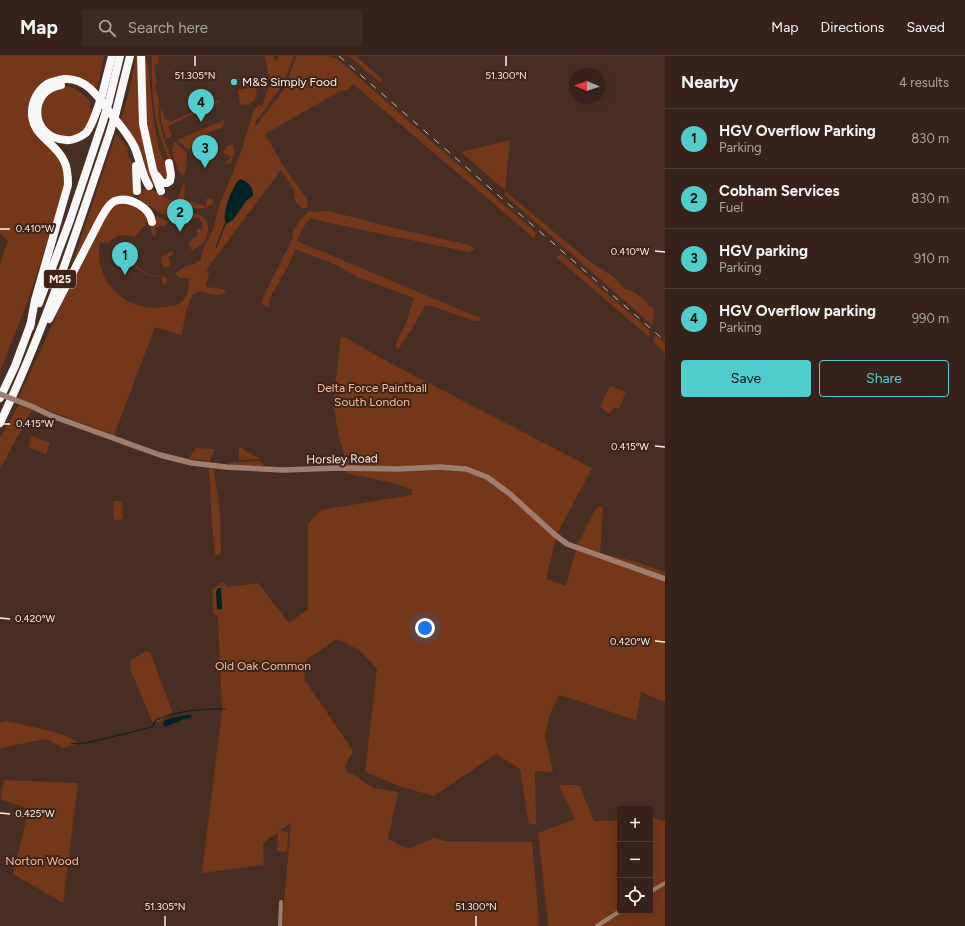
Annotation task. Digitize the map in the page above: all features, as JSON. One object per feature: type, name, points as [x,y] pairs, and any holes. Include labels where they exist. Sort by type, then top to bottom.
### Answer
[{"type":"highway","points":[[112,56],[102,95],[97,110],[91,125],[85,133],[78,138],[69,141],[59,140],[50,137],[43,130],[38,120],[40,100],[51,88],[68,84],[77,86],[84,90],[119,132],[131,150],[138,175],[137,191]]},
{"type":"highway","name":"M25","points":[[0,398],[15,366],[49,278],[103,121],[120,56]]},
{"type":"highway","name":"M25","points":[[31,356],[61,275],[110,132],[130,56]]},
{"type":"highway","points":[[141,56],[143,120],[151,164],[161,190]]},
{"type":"highway","name":"M25","points":[[30,326],[35,300],[68,185],[64,161],[59,152],[40,135],[32,119],[33,104],[41,89],[48,83],[64,79],[79,81],[89,87],[128,136],[134,147],[145,180],[149,186]]},
{"type":"highway","points":[[151,164],[159,180],[164,183],[169,182],[171,178],[169,163]]},
{"type":"highway","name":"M25","points":[[0,423],[31,356],[101,218],[109,206],[113,202],[120,200],[133,201],[148,212],[152,222]]},
{"type":"street","name":"Horsley Road","points":[[0,394],[34,407],[52,416],[160,456],[192,463],[226,467],[283,470],[440,467],[466,469],[487,477],[510,494],[567,544],[665,579]]},
{"type":"street","points":[[653,890],[665,883]]},
{"type":"street","points":[[280,926],[281,902]]},
{"type":"street","points":[[597,926],[617,912]]},
{"type":"green space","points":[[0,56],[104,56],[98,86],[94,89],[72,76],[59,76],[45,81],[35,92],[28,105],[29,120],[36,137],[60,158],[65,172],[66,184],[29,298],[0,372],[0,264],[8,241],[0,234]]},
{"type":"green space","points":[[136,56],[139,56],[139,85],[156,187],[151,184],[120,122],[127,101]]},
{"type":"green space","points":[[144,56],[146,56],[148,64],[154,125],[159,148],[170,177],[165,181],[157,174],[146,126]]},
{"type":"green space","points":[[152,56],[158,56],[159,64],[154,65],[157,84],[154,85],[159,100],[158,115],[163,137],[171,157],[175,173],[162,141],[154,107]]},
{"type":"green space","points":[[265,56],[274,56],[274,61],[278,59],[279,56],[294,56],[283,84],[255,123],[256,126],[283,91],[296,56],[329,56],[340,61],[536,233],[534,238],[353,84],[347,90],[340,91],[265,134],[284,167],[308,201],[307,208],[302,208],[295,201],[294,190],[281,170],[206,270],[209,272],[205,284],[207,287],[222,289],[226,292],[216,295],[200,291],[193,294],[186,311],[182,335],[155,327],[114,435],[18,399],[77,271],[106,216],[113,206],[118,204],[130,204],[144,211],[148,219],[146,224],[135,237],[118,236],[109,243],[100,242],[99,256],[101,269],[107,281],[125,300],[137,305],[151,308],[165,307],[174,306],[184,300],[188,291],[189,278],[179,278],[175,273],[190,264],[191,265],[201,260],[203,250],[213,230],[219,206],[240,155],[254,110],[259,105],[262,106],[270,84]]},
{"type":"green space","points":[[349,56],[355,56],[381,78],[381,83]]},
{"type":"green space","points":[[66,86],[74,88],[83,94],[91,103],[89,108],[93,110],[83,131],[76,136],[71,137],[52,135],[40,117],[42,105],[49,92],[59,87]]},
{"type":"green space","points":[[256,87],[257,92],[253,102],[247,105],[240,104],[238,90]]},
{"type":"green space","points":[[219,100],[219,102],[168,126],[172,136],[168,138],[166,137],[161,120],[161,107],[166,120],[168,119],[170,122]]},
{"type":"green space","points":[[224,120],[223,128],[204,135],[189,150],[177,140]]},
{"type":"green space","points":[[116,134],[128,148],[128,154],[133,163],[134,199],[118,198],[72,264]]},
{"type":"green space","points":[[510,140],[505,190],[461,152]]},
{"type":"green space","points":[[175,142],[187,153],[186,172],[182,177],[173,155],[173,146]]},
{"type":"green space","points":[[229,145],[233,145],[235,152],[231,163],[225,164],[231,157],[223,152]]},
{"type":"green space","points":[[183,184],[185,186],[184,201],[187,207],[178,207],[178,198]]},
{"type":"green space","points":[[149,188],[172,201],[174,210],[164,215],[141,201],[139,198],[140,190]]},
{"type":"green space","points":[[505,191],[589,261],[617,279],[623,288],[636,293],[648,303],[647,305],[653,308],[654,312],[652,325],[505,195]]},
{"type":"green space","points":[[207,198],[212,199],[213,203],[208,207],[196,209],[189,208],[186,200],[206,207]]},
{"type":"green space","points":[[309,211],[329,211],[469,245],[475,249],[468,252],[310,218],[297,241],[480,318],[481,321],[475,321],[432,306],[425,306],[397,351],[396,343],[406,323],[414,298],[357,277],[339,266],[295,249],[289,264],[269,300],[269,307],[261,303],[292,240],[293,231],[300,220]]},
{"type":"green space","points":[[189,212],[204,219],[208,227],[208,232],[203,243],[192,251],[188,242],[197,237],[197,229],[202,230],[202,222],[198,217],[189,220]]},
{"type":"green space","points":[[156,216],[169,222],[163,227],[162,225],[155,228],[156,232],[154,237],[151,228]]},
{"type":"green space","points":[[125,250],[130,252],[133,260],[141,270],[148,274],[160,276],[152,276],[143,273],[129,259],[122,263],[121,256]]},
{"type":"green space","points":[[172,251],[174,254],[168,257],[171,263],[170,265],[164,267],[161,262],[161,257]]},
{"type":"green space","points":[[561,254],[650,331],[649,337],[556,257]]},
{"type":"green space","points":[[162,276],[167,279],[166,284],[163,285]]},
{"type":"green space","points":[[655,335],[665,343],[665,353],[653,342]]},
{"type":"green space","points":[[341,337],[346,338],[390,363],[592,468],[557,534],[546,579],[566,586],[577,545],[596,509],[600,506],[603,508],[600,553],[633,561],[665,572],[665,702],[641,692],[636,720],[559,695],[550,714],[545,736],[553,772],[535,771],[536,824],[529,824],[520,769],[496,754],[434,796],[402,787],[365,772],[377,669],[359,650],[337,639],[307,659],[304,679],[353,751],[345,766],[349,774],[353,774],[373,788],[398,792],[388,839],[408,849],[434,838],[445,841],[532,842],[539,922],[538,926],[282,926],[291,823],[279,831],[288,832],[287,852],[277,851],[278,832],[263,843],[264,865],[202,873],[222,710],[218,616],[213,614],[212,590],[222,582],[229,587],[258,583],[289,623],[308,609],[308,524],[321,510],[412,495],[412,490],[397,484],[346,473],[344,454],[339,437],[333,404]]},
{"type":"green space","points":[[610,386],[626,392],[619,409],[614,407],[610,414],[600,407]]},
{"type":"green space","points":[[19,405],[32,410],[0,469],[0,438]]},
{"type":"green space","points":[[32,436],[50,443],[46,454],[28,447]]},
{"type":"green space","points":[[196,448],[214,449],[209,463],[206,460],[188,459]]},
{"type":"green space","points":[[239,448],[241,448],[260,459],[239,460]]},
{"type":"green space","points":[[259,461],[263,463],[263,466],[228,464],[229,463]]},
{"type":"green space","points":[[213,468],[220,510],[221,550],[219,555],[215,554],[212,523],[209,469]]},
{"type":"green space","points":[[113,501],[122,501],[123,519],[114,520]]},
{"type":"green space","points":[[146,651],[150,652],[172,711],[170,716],[158,722],[152,721],[131,671],[130,661]]},
{"type":"green space","points":[[5,721],[63,735],[78,743],[64,748],[46,739],[0,748],[0,723]]},
{"type":"green space","name":"Norton Wood","points":[[4,780],[78,783],[63,903],[13,874],[29,809],[0,799]]},
{"type":"green space","points":[[559,785],[579,785],[594,821],[617,821],[617,914],[653,914],[653,818],[665,821],[665,926],[548,926],[538,833],[575,819]]},
{"type":"water","points":[[240,179],[246,181],[250,185],[253,190],[253,196],[247,200],[233,220],[226,224],[225,214],[228,201],[234,187]]},
{"type":"water","points":[[218,588],[221,588],[221,610],[217,609],[216,592]]},
{"type":"water","points":[[192,715],[191,718],[184,719],[165,727],[163,725],[164,721],[171,718]]},
{"type":"waterway","points":[[216,248],[225,224]]},
{"type":"waterway","points":[[71,743],[82,744],[148,728],[153,726],[156,720],[182,712],[225,709]]},
{"type":"railway","points":[[339,56],[665,341]]},
{"type":"place","name":"M&S Simply Food","points":[[234,82]]},
{"type":"place","name":"HGV Overflow parking","points":[[201,122]]},
{"type":"place","name":"HGV parking","points":[[205,168]]},
{"type":"place","name":"Cobham Services","points":[[180,232]]},
{"type":"place","name":"HGV Overflow Parking","points":[[125,275]]},
{"type":"park label","name":"Delta Force Paintball South London","points":[[372,395]]},
{"type":"park label","name":"Old Oak Common","points":[[263,666]]}]
